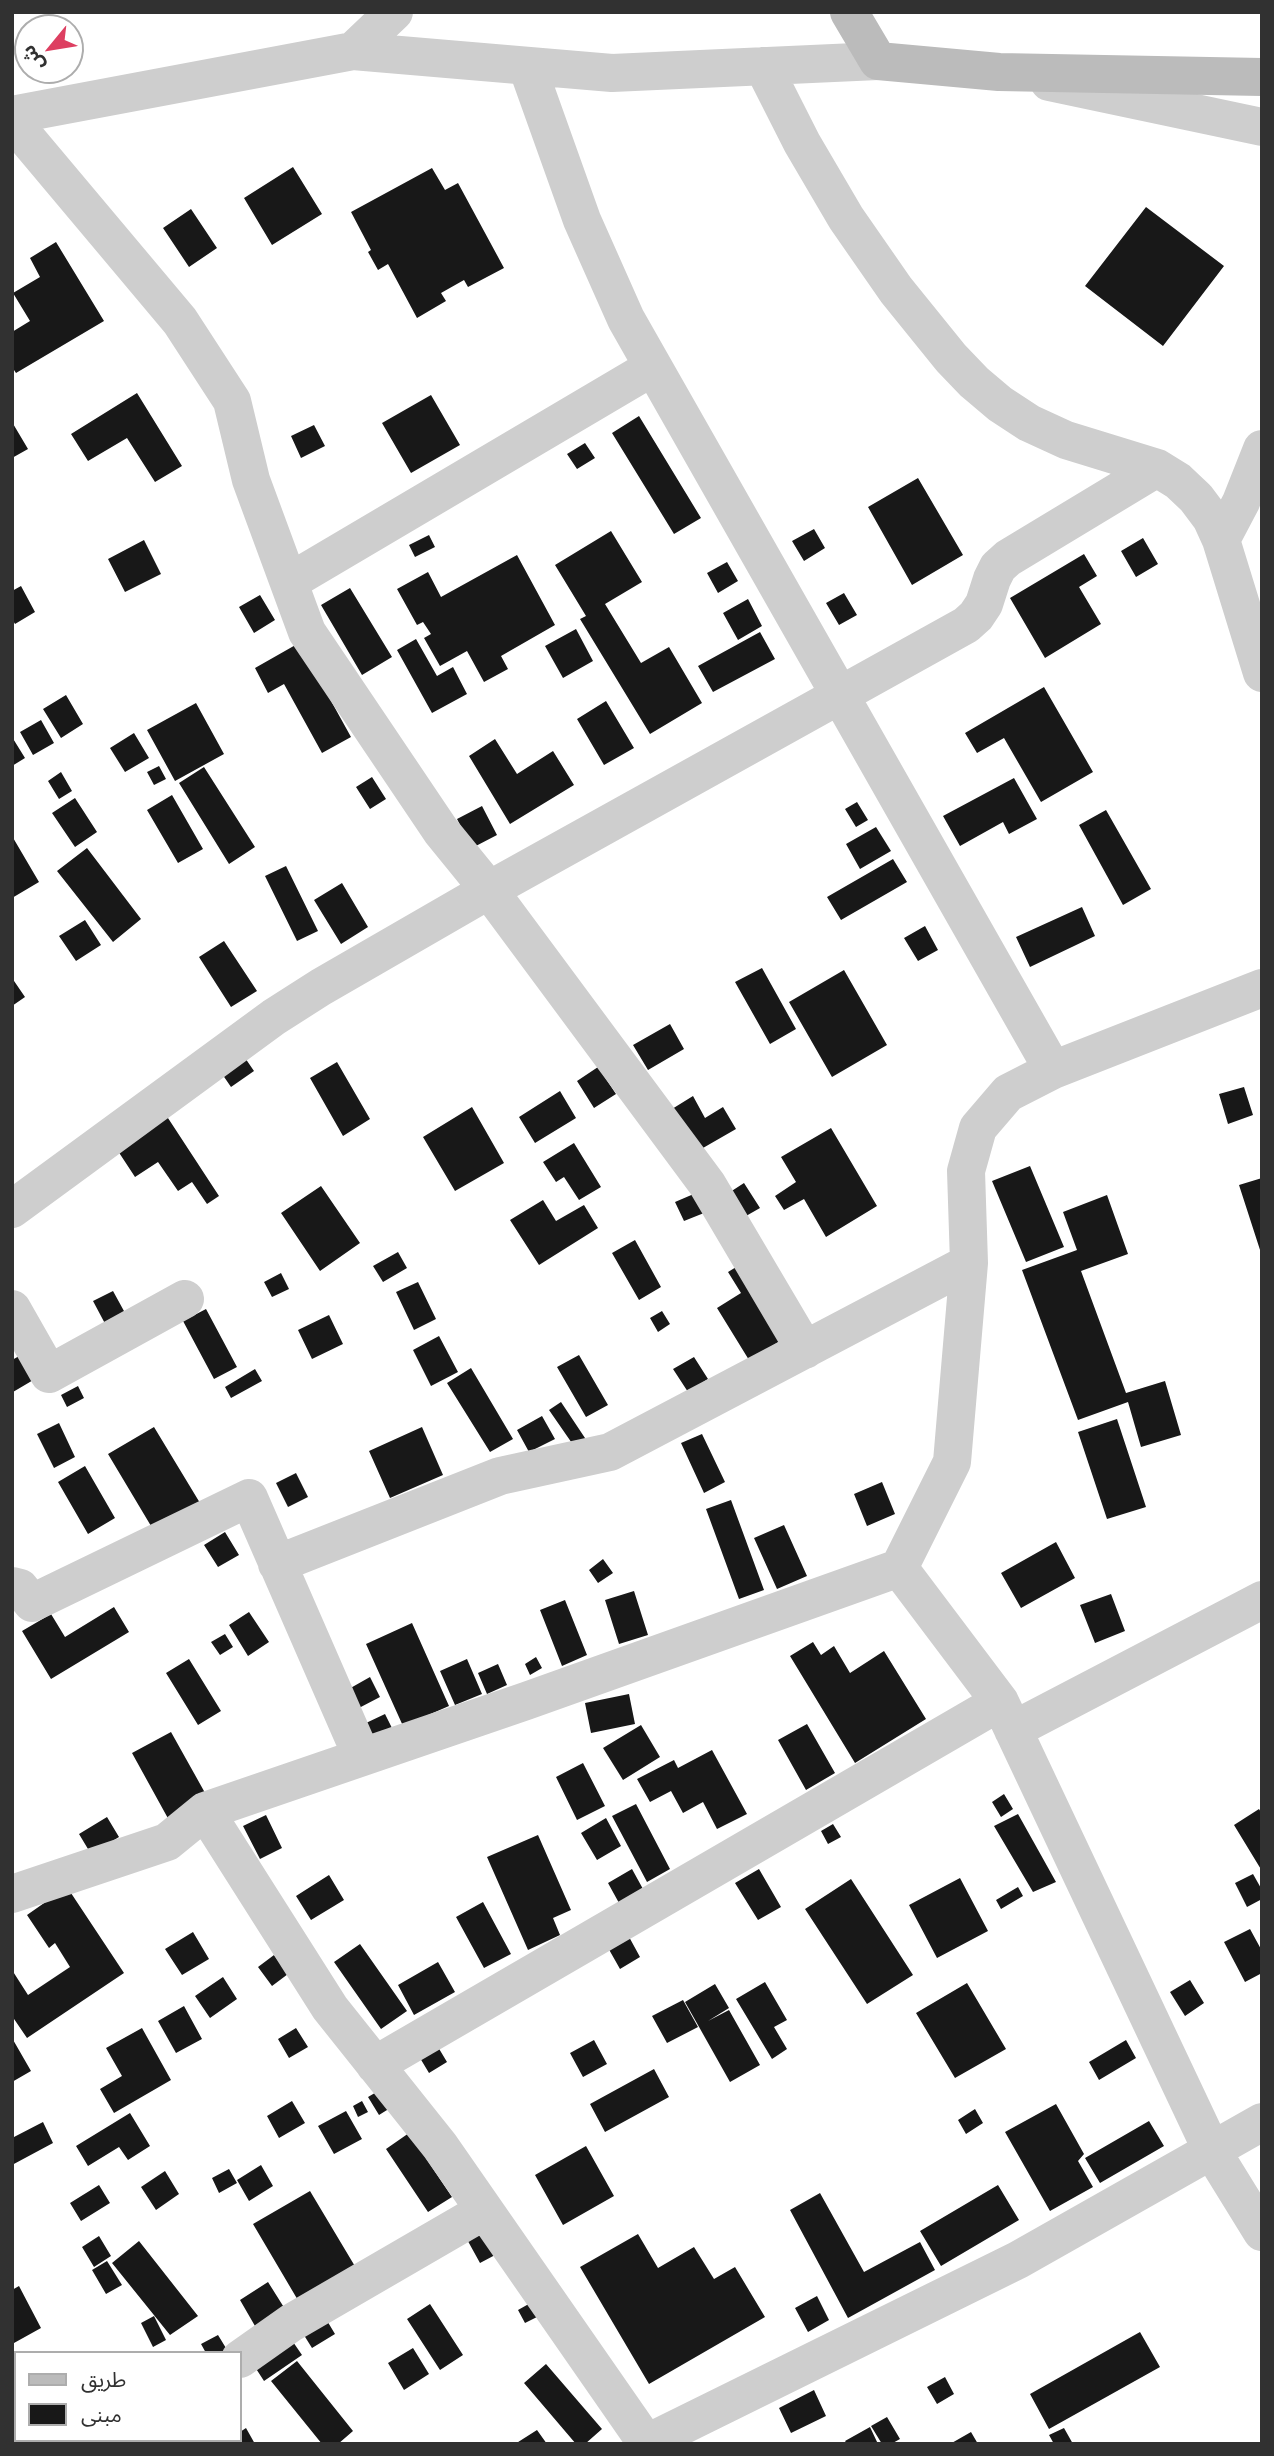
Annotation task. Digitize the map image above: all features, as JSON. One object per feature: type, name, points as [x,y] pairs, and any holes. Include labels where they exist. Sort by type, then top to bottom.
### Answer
[{"type":"street","points":[[354,51],[394,12]]},
{"type":"street","points":[[849,12],[878,61]]},
{"type":"street","points":[[12,115],[354,51],[612,73],[878,61],[999,72],[1262,77]]},
{"type":"street","points":[[527,66],[582,220],[626,320],[1053,1070]]},
{"type":"street","points":[[762,66],[802,144],[846,218],[896,290],[974,382],[1000,404],[1029,422],[1066,440],[1157,468],[1178,481],[1196,498],[1211,518],[1221,540],[1262,673]]},
{"type":"street","points":[[999,72],[1262,127]]},
{"type":"street","points":[[1220,118],[1262,156]]},
{"type":"street","points":[[12,121],[180,321],[232,401],[251,480],[307,632],[441,831],[489,890],[707,1184],[805,1350]]},
{"type":"street","points":[[289,582],[653,367]]},
{"type":"street","points":[[1221,540],[1241,502],[1262,449]]},
{"type":"street","points":[[12,1209],[274,1017],[321,987],[489,890],[966,625],[984,604],[992,579],[1008,558],[1157,468]]},
{"type":"street","points":[[12,1894],[167,1842],[205,1811],[526,1701],[899,1568],[952,1462],[969,1263],[966,1171],[978,1128],[1008,1093],[1053,1070],[1262,988]]},
{"type":"street","points":[[277,1564],[500,1476],[610,1452],[969,1263]]},
{"type":"street","points":[[12,1309],[49,1374],[185,1299]]},
{"type":"street","points":[[12,1586],[20,1588],[32,1603],[249,1498],[362,1757]]},
{"type":"street","points":[[899,1568],[1006,1716],[1212,2151],[1262,2232]]},
{"type":"street","points":[[375,2065],[1006,1716],[1262,1600]]},
{"type":"street","points":[[205,1811],[330,2008],[440,2146],[646,2443],[1018,2260],[1262,2122]]},
{"type":"street","points":[[242,2358],[291,2322],[484,2211]]},
{"type":"building","points":[[293,167],[322,214],[272,245],[244,198]]},
{"type":"building","points":[[432,168],[445,190],[458,183],[504,268],[468,287],[464,280],[441,293],[446,301],[417,318],[388,264],[378,270],[351,212]]},
{"type":"building","points":[[1146,207],[1224,266],[1163,346],[1085,286]]},
{"type":"building","points":[[191,209],[217,248],[189,267],[163,228]]},
{"type":"building","points":[[56,242],[104,321],[16,373],[12,367],[12,332],[30,321],[13,293],[40,277],[30,258]]},
{"type":"building","points":[[137,393],[182,466],[155,482],[127,438],[88,461],[71,434]]},
{"type":"building","points":[[431,395],[460,445],[411,473],[382,423]]},
{"type":"building","points":[[639,416],[701,518],[674,534],[612,433]]},
{"type":"building","points":[[12,422],[28,449],[12,458]]},
{"type":"building","points":[[314,425],[325,446],[301,458],[291,436]]},
{"type":"building","points":[[585,443],[595,458],[577,469],[567,454]]},
{"type":"building","points":[[918,478],[963,555],[912,585],[868,507]]},
{"type":"building","points":[[814,529],[825,548],[804,561],[792,541]]},
{"type":"building","points":[[611,531],[642,582],[605,604],[641,663],[669,647],[702,703],[650,734],[580,619],[586,616],[555,565]]},
{"type":"building","points":[[429,535],[435,547],[415,557],[409,545]]},
{"type":"building","points":[[1143,538],[1158,564],[1136,577],[1121,551]]},
{"type":"building","points":[[144,540],[161,574],[125,592],[108,559]]},
{"type":"building","points":[[1084,554],[1097,576],[1079,587],[1101,624],[1045,658],[1010,598]]},
{"type":"building","points":[[517,555],[555,625],[501,656],[508,669],[484,682],[467,651],[440,666],[424,638],[431,634],[423,622],[417,625],[397,589],[428,572],[441,597]]},
{"type":"building","points":[[727,562],[738,581],[718,593],[707,573]]},
{"type":"building","points":[[21,586],[35,612],[15,624],[12,619],[12,591]]},
{"type":"building","points":[[350,588],[392,657],[362,675],[321,605]]},
{"type":"building","points":[[844,593],[857,615],[839,625],[826,603]]},
{"type":"building","points":[[260,595],[275,620],[254,633],[239,607]]},
{"type":"building","points":[[748,599],[762,626],[738,640],[723,613]]},
{"type":"building","points":[[576,629],[593,661],[563,678],[545,646]]},
{"type":"building","points":[[760,632],[775,659],[713,692],[698,666]]},
{"type":"building","points":[[416,639],[437,676],[453,667],[467,694],[432,713],[397,650]]},
{"type":"building","points":[[299,643],[351,737],[322,753],[284,684],[268,693],[255,668]]},
{"type":"building","points":[[1044,687],[1093,772],[1041,802],[1004,738],[977,753],[965,733]]},
{"type":"building","points":[[66,695],[83,724],[61,738],[43,709]]},
{"type":"building","points":[[606,701],[634,748],[604,765],[577,719]]},
{"type":"building","points":[[196,703],[224,754],[175,781],[147,730]]},
{"type":"building","points":[[41,720],[54,743],[33,755],[20,732]]},
{"type":"building","points":[[134,733],[149,758],[125,772],[110,748]]},
{"type":"building","points":[[12,737],[25,758],[12,766]]},
{"type":"building","points":[[495,739],[517,774],[553,751],[574,785],[510,824],[469,756]]},
{"type":"building","points":[[159,766],[166,779],[154,785],[147,772]]},
{"type":"building","points":[[204,767],[255,847],[229,864],[179,783]]},
{"type":"building","points":[[61,772],[72,791],[59,799],[48,781]]},
{"type":"building","points":[[372,777],[386,799],[370,809],[356,787]]},
{"type":"building","points":[[1014,778],[1037,819],[1009,834],[1003,822],[960,846],[943,816]]},
{"type":"building","points":[[172,795],[203,849],[178,863],[147,810]]},
{"type":"building","points":[[75,798],[97,832],[75,847],[52,813]]},
{"type":"building","points":[[857,802],[868,820],[856,827],[845,809]]},
{"type":"building","points":[[482,806],[497,835],[472,848],[457,819]]},
{"type":"building","points":[[1106,810],[1151,889],[1123,905],[1079,825]]},
{"type":"building","points":[[876,827],[891,851],[860,869],[846,844]]},
{"type":"building","points":[[12,836],[39,882],[12,898]]},
{"type":"building","points":[[87,848],[141,919],[113,942],[57,871]]},
{"type":"building","points":[[893,859],[907,882],[841,920],[827,897]]},
{"type":"building","points":[[286,866],[318,931],[297,941],[265,876]]},
{"type":"building","points":[[342,883],[368,927],[341,944],[314,900]]},
{"type":"building","points":[[1082,907],[1095,936],[1030,967],[1016,937]]},
{"type":"building","points":[[85,920],[101,945],[76,961],[59,936]]},
{"type":"building","points":[[925,926],[938,950],[918,961],[904,938]]},
{"type":"building","points":[[224,941],[257,991],[231,1007],[199,957]]},
{"type":"building","points":[[762,968],[796,1029],[770,1044],[735,982]]},
{"type":"building","points":[[844,970],[887,1045],[832,1077],[789,1002]]},
{"type":"building","points":[[12,978],[25,997],[12,1006]]},
{"type":"building","points":[[670,1024],[684,1049],[648,1070],[633,1045]]},
{"type":"building","points":[[241,1052],[254,1071],[231,1087],[218,1068]]},
{"type":"building","points":[[337,1062],[370,1119],[343,1136],[310,1078]]},
{"type":"building","points":[[598,1067],[616,1094],[594,1108],[577,1081]]},
{"type":"building","points":[[1244,1087],[1253,1115],[1228,1124],[1219,1094]]},
{"type":"building","points":[[560,1091],[576,1118],[535,1143],[519,1117]]},
{"type":"building","points":[[693,1096],[705,1118],[723,1107],[736,1129],[696,1152],[672,1109]]},
{"type":"building","points":[[472,1107],[504,1163],[455,1191],[423,1137]]},
{"type":"building","points":[[166,1115],[219,1196],[207,1204],[192,1182],[178,1191],[158,1162],[135,1177],[116,1148]]},
{"type":"building","points":[[831,1128],[877,1206],[826,1237],[804,1199],[784,1210],[775,1196],[796,1182],[781,1157]]},
{"type":"building","points":[[574,1143],[601,1187],[579,1200],[564,1177],[556,1182],[543,1162]]},
{"type":"building","points":[[1030,1166],[1064,1247],[1026,1262],[992,1181]]},
{"type":"building","points":[[1262,1178],[1262,1253],[1261,1253],[1239,1185]]},
{"type":"building","points":[[744,1183],[760,1208],[739,1220],[724,1196]]},
{"type":"building","points":[[321,1186],[360,1243],[320,1271],[281,1213]]},
{"type":"building","points":[[696,1193],[704,1213],[684,1221],[675,1202]]},
{"type":"building","points":[[1107,1195],[1128,1254],[1081,1271],[1126,1393],[1165,1381],[1181,1435],[1141,1447],[1128,1402],[1078,1420],[1022,1270],[1077,1250],[1063,1212]]},
{"type":"building","points":[[543,1200],[556,1221],[584,1205],[598,1228],[539,1265],[510,1220]]},
{"type":"building","points":[[635,1240],[661,1287],[639,1300],[612,1253]]},
{"type":"building","points":[[398,1252],[407,1268],[383,1282],[373,1266]]},
{"type":"building","points":[[746,1261],[790,1335],[749,1360],[717,1308],[741,1293],[728,1272]]},
{"type":"building","points":[[281,1273],[289,1289],[272,1297],[264,1282]]},
{"type":"building","points":[[418,1282],[436,1319],[414,1330],[396,1292]]},
{"type":"building","points":[[113,1291],[130,1322],[110,1333],[93,1301]]},
{"type":"building","points":[[206,1309],[237,1367],[214,1379],[183,1321]]},
{"type":"building","points":[[662,1311],[670,1324],[658,1332],[650,1318]]},
{"type":"building","points":[[329,1315],[343,1344],[312,1359],[298,1330]]},
{"type":"building","points":[[439,1336],[458,1372],[431,1386],[413,1350]]},
{"type":"building","points":[[21,1355],[35,1379],[13,1392],[12,1360]]},
{"type":"building","points":[[579,1355],[608,1405],[586,1417],[557,1367]]},
{"type":"building","points":[[694,1357],[708,1379],[688,1392],[673,1369]]},
{"type":"building","points":[[471,1368],[513,1439],[490,1452],[447,1383]]},
{"type":"building","points":[[255,1369],[262,1381],[231,1398],[225,1387]]},
{"type":"building","points":[[78,1386],[84,1398],[67,1407],[61,1395]]},
{"type":"building","points":[[561,1402],[587,1441],[576,1449],[549,1410]]},
{"type":"building","points":[[542,1416],[555,1439],[529,1452],[517,1430]]},
{"type":"building","points":[[1117,1419],[1146,1507],[1107,1519],[1078,1432]]},
{"type":"building","points":[[59,1423],[75,1457],[54,1468],[37,1434]]},
{"type":"building","points":[[154,1427],[200,1503],[154,1531],[108,1454]]},
{"type":"building","points":[[422,1427],[443,1475],[390,1498],[369,1451]]},
{"type":"building","points":[[702,1434],[725,1482],[704,1493],[681,1443]]},
{"type":"building","points":[[85,1466],[115,1518],[88,1534],[58,1482]]},
{"type":"building","points":[[296,1473],[308,1497],[288,1507],[276,1483]]},
{"type":"building","points":[[882,1482],[895,1514],[867,1526],[854,1494]]},
{"type":"building","points":[[731,1500],[764,1590],[739,1599],[706,1509]]},
{"type":"building","points":[[784,1525],[807,1576],[777,1589],[754,1538]]},
{"type":"building","points":[[225,1532],[239,1555],[218,1567],[204,1545]]},
{"type":"building","points":[[1056,1542],[1075,1578],[1021,1608],[1001,1573]]},
{"type":"building","points":[[603,1559],[613,1573],[598,1583],[589,1570]]},
{"type":"building","points":[[634,1591],[648,1635],[619,1644],[605,1600]]},
{"type":"building","points":[[1111,1594],[1125,1631],[1095,1643],[1080,1605]]},
{"type":"building","points":[[565,1600],[587,1655],[562,1666],[540,1610]]},
{"type":"building","points":[[114,1607],[129,1632],[51,1679],[22,1631],[51,1614],[65,1637]]},
{"type":"building","points":[[249,1612],[269,1642],[248,1656],[229,1625]]},
{"type":"building","points":[[412,1623],[449,1706],[403,1726],[366,1644]]},
{"type":"building","points":[[225,1634],[233,1647],[220,1655],[211,1642]]},
{"type":"building","points":[[813,1642],[821,1655],[834,1646],[850,1673],[884,1651],[926,1719],[855,1763],[790,1656]]},
{"type":"building","points":[[536,1657],[542,1668],[530,1675],[525,1664]]},
{"type":"building","points":[[189,1659],[221,1711],[198,1725],[166,1673]]},
{"type":"building","points":[[467,1659],[482,1694],[455,1705],[440,1671]]},
{"type":"building","points":[[498,1664],[507,1685],[487,1694],[478,1673]]},
{"type":"building","points":[[370,1677],[380,1697],[357,1709],[347,1690]]},
{"type":"building","points":[[629,1694],[635,1724],[591,1733],[585,1703]]},
{"type":"building","points":[[385,1714],[392,1728],[373,1737],[366,1723]]},
{"type":"building","points":[[807,1724],[835,1773],[806,1790],[778,1740]]},
{"type":"building","points":[[641,1725],[660,1757],[623,1780],[603,1748]]},
{"type":"building","points":[[171,1732],[209,1800],[170,1822],[132,1753]]},
{"type":"building","points":[[712,1750],[747,1814],[717,1829],[703,1802],[683,1813],[671,1791],[650,1802],[637,1779],[674,1760],[678,1768]]},
{"type":"building","points":[[583,1763],[605,1806],[577,1820],[556,1777]]},
{"type":"building","points":[[1004,1794],[1013,1809],[1001,1817],[992,1802]]},
{"type":"building","points":[[636,1804],[670,1869],[647,1882],[612,1816]]},
{"type":"building","points":[[1259,1809],[1262,1814],[1262,1871],[1234,1825]]},
{"type":"building","points":[[1018,1814],[1056,1882],[1033,1892],[994,1826]]},
{"type":"building","points":[[266,1815],[282,1848],[260,1859],[243,1826]]},
{"type":"building","points":[[107,1817],[119,1837],[91,1854],[79,1834]]},
{"type":"building","points":[[606,1818],[621,1846],[597,1860],[581,1833]]},
{"type":"building","points":[[833,1824],[841,1837],[828,1844],[821,1831]]},
{"type":"building","points":[[538,1835],[571,1910],[553,1918],[560,1935],[528,1950],[487,1857]]},
{"type":"building","points":[[632,1869],[643,1889],[619,1903],[608,1883]]},
{"type":"building","points":[[759,1869],[781,1907],[758,1920],[735,1883]]},
{"type":"building","points":[[1253,1874],[1262,1890],[1262,1899],[1247,1907],[1235,1883]]},
{"type":"building","points":[[329,1875],[344,1900],[311,1920],[296,1896]]},
{"type":"building","points":[[960,1878],[988,1931],[937,1958],[909,1905]]},
{"type":"building","points":[[851,1879],[913,1975],[867,2004],[805,1909]]},
{"type":"building","points":[[67,1887],[124,1973],[27,2038],[12,2016],[12,1970],[28,1995],[70,1967],[55,1943],[49,1948],[27,1915]]},
{"type":"building","points":[[1018,1887],[1023,1896],[1001,1909],[996,1900]]},
{"type":"building","points":[[483,1902],[511,1954],[484,1968],[456,1917]]},
{"type":"building","points":[[1250,1929],[1262,1951],[1262,1973],[1245,1982],[1224,1942]]},
{"type":"building","points":[[193,1932],[209,1959],[182,1975],[165,1949]]},
{"type":"building","points":[[628,1935],[640,1957],[620,1969],[607,1946]]},
{"type":"building","points":[[360,1944],[407,2011],[381,2029],[334,1962]]},
{"type":"building","points":[[274,1955],[288,1974],[272,1986],[258,1967]]},
{"type":"building","points":[[438,1962],[455,1992],[414,2015],[398,1985]]},
{"type":"building","points":[[223,1977],[237,1999],[210,2018],[195,1996]]},
{"type":"building","points":[[1190,1980],[1204,2003],[1185,2016],[1170,1992]]},
{"type":"building","points":[[765,1982],[787,2020],[774,2027],[787,2049],[772,2059],[736,1999]]},
{"type":"building","points":[[967,1983],[1006,2049],[955,2078],[916,2013]]},
{"type":"building","points":[[715,1984],[729,2008],[708,2021],[729,2010],[760,2065],[730,2082],[685,2002]]},
{"type":"building","points":[[683,2000],[698,2027],[667,2043],[652,2016]]},
{"type":"building","points":[[184,2006],[202,2039],[176,2053],[158,2021]]},
{"type":"building","points":[[142,2028],[171,2080],[114,2113],[100,2089],[122,2076],[106,2048]]},
{"type":"building","points":[[296,2028],[308,2047],[289,2058],[278,2039]]},
{"type":"building","points":[[12,2038],[31,2071],[12,2082]]},
{"type":"building","points":[[594,2040],[607,2064],[583,2077],[570,2053]]},
{"type":"building","points":[[1126,2040],[1136,2058],[1099,2080],[1089,2062]]},
{"type":"building","points":[[438,2047],[447,2062],[429,2073],[420,2058]]},
{"type":"building","points":[[654,2069],[669,2097],[605,2132],[590,2104]]},
{"type":"building","points":[[385,2087],[395,2105],[379,2115],[368,2097]]},
{"type":"building","points":[[292,2101],[305,2123],[279,2138],[267,2116]]},
{"type":"building","points":[[362,2101],[368,2112],[358,2117],[353,2106]]},
{"type":"building","points":[[1056,2104],[1084,2154],[1078,2161],[1093,2187],[1050,2211],[1005,2132]]},
{"type":"building","points":[[975,2109],[983,2123],[966,2134],[958,2120]]},
{"type":"building","points":[[346,2111],[362,2139],[334,2154],[318,2126]]},
{"type":"building","points":[[130,2113],[150,2146],[128,2160],[119,2147],[88,2166],[76,2146]]},
{"type":"building","points":[[1149,2121],[1164,2146],[1100,2183],[1085,2158]]},
{"type":"building","points":[[43,2122],[53,2143],[12,2165],[12,2134],[14,2137]]},
{"type":"building","points":[[409,2133],[452,2197],[428,2212],[386,2149]]},
{"type":"building","points":[[586,2146],[614,2196],[563,2225],[535,2175]]},
{"type":"building","points":[[261,2165],[273,2186],[249,2201],[237,2180]]},
{"type":"building","points":[[229,2169],[237,2183],[219,2193],[212,2178]]},
{"type":"building","points":[[165,2171],[179,2194],[156,2210],[141,2187]]},
{"type":"building","points":[[99,2185],[110,2203],[81,2221],[70,2203]]},
{"type":"building","points":[[998,2185],[1019,2220],[941,2266],[920,2231]]},
{"type":"building","points":[[310,2191],[356,2268],[299,2302],[253,2224]]},
{"type":"building","points":[[820,2193],[864,2272],[920,2242],[935,2270],[848,2318],[790,2210]]},
{"type":"building","points":[[481,2225],[497,2254],[480,2263],[464,2234]]},
{"type":"building","points":[[638,2234],[658,2268],[694,2247],[714,2279],[735,2267],[765,2317],[649,2384],[580,2267]]},
{"type":"building","points":[[99,2236],[111,2256],[94,2267],[82,2247]]},
{"type":"building","points":[[139,2241],[198,2316],[170,2335],[112,2263]]},
{"type":"building","points":[[107,2261],[122,2285],[106,2294],[92,2270]]},
{"type":"building","points":[[268,2282],[285,2309],[255,2326],[240,2300]]},
{"type":"building","points":[[19,2286],[41,2328],[14,2343],[12,2290]]},
{"type":"building","points":[[817,2296],[829,2320],[808,2332],[795,2308]]},
{"type":"building","points":[[534,2301],[541,2315],[525,2323],[518,2310]]},
{"type":"building","points":[[430,2304],[463,2355],[440,2370],[407,2319]]},
{"type":"building","points":[[154,2316],[166,2340],[153,2347],[141,2323]]},
{"type":"building","points":[[326,2319],[335,2334],[312,2348],[302,2332]]},
{"type":"building","points":[[1140,2332],[1160,2367],[1049,2429],[1030,2394]]},
{"type":"building","points":[[218,2335],[228,2351],[205,2351],[201,2344]]},
{"type":"building","points":[[291,2339],[302,2355],[264,2381],[253,2364]]},
{"type":"building","points":[[413,2348],[429,2374],[404,2390],[388,2363]]},
{"type":"building","points":[[297,2361],[353,2431],[338,2444],[322,2444],[271,2381]]},
{"type":"building","points":[[546,2364],[602,2429],[585,2444],[576,2444],[524,2383]]},
{"type":"building","points":[[945,2377],[954,2394],[937,2404],[927,2387]]},
{"type":"building","points":[[814,2390],[826,2416],[791,2433],[779,2408]]},
{"type":"building","points":[[887,2417],[900,2439],[891,2444],[882,2444],[871,2426]]},
{"type":"building","points":[[870,2427],[878,2444],[847,2444],[845,2441]]},
{"type":"building","points":[[246,2428],[255,2444],[234,2444],[233,2442],[242,2442],[242,2431]]},
{"type":"building","points":[[1064,2428],[1073,2444],[1054,2444],[1049,2435]]},
{"type":"building","points":[[537,2430],[547,2444],[515,2444]]},
{"type":"building","points":[[971,2432],[978,2444],[950,2444]]}]
